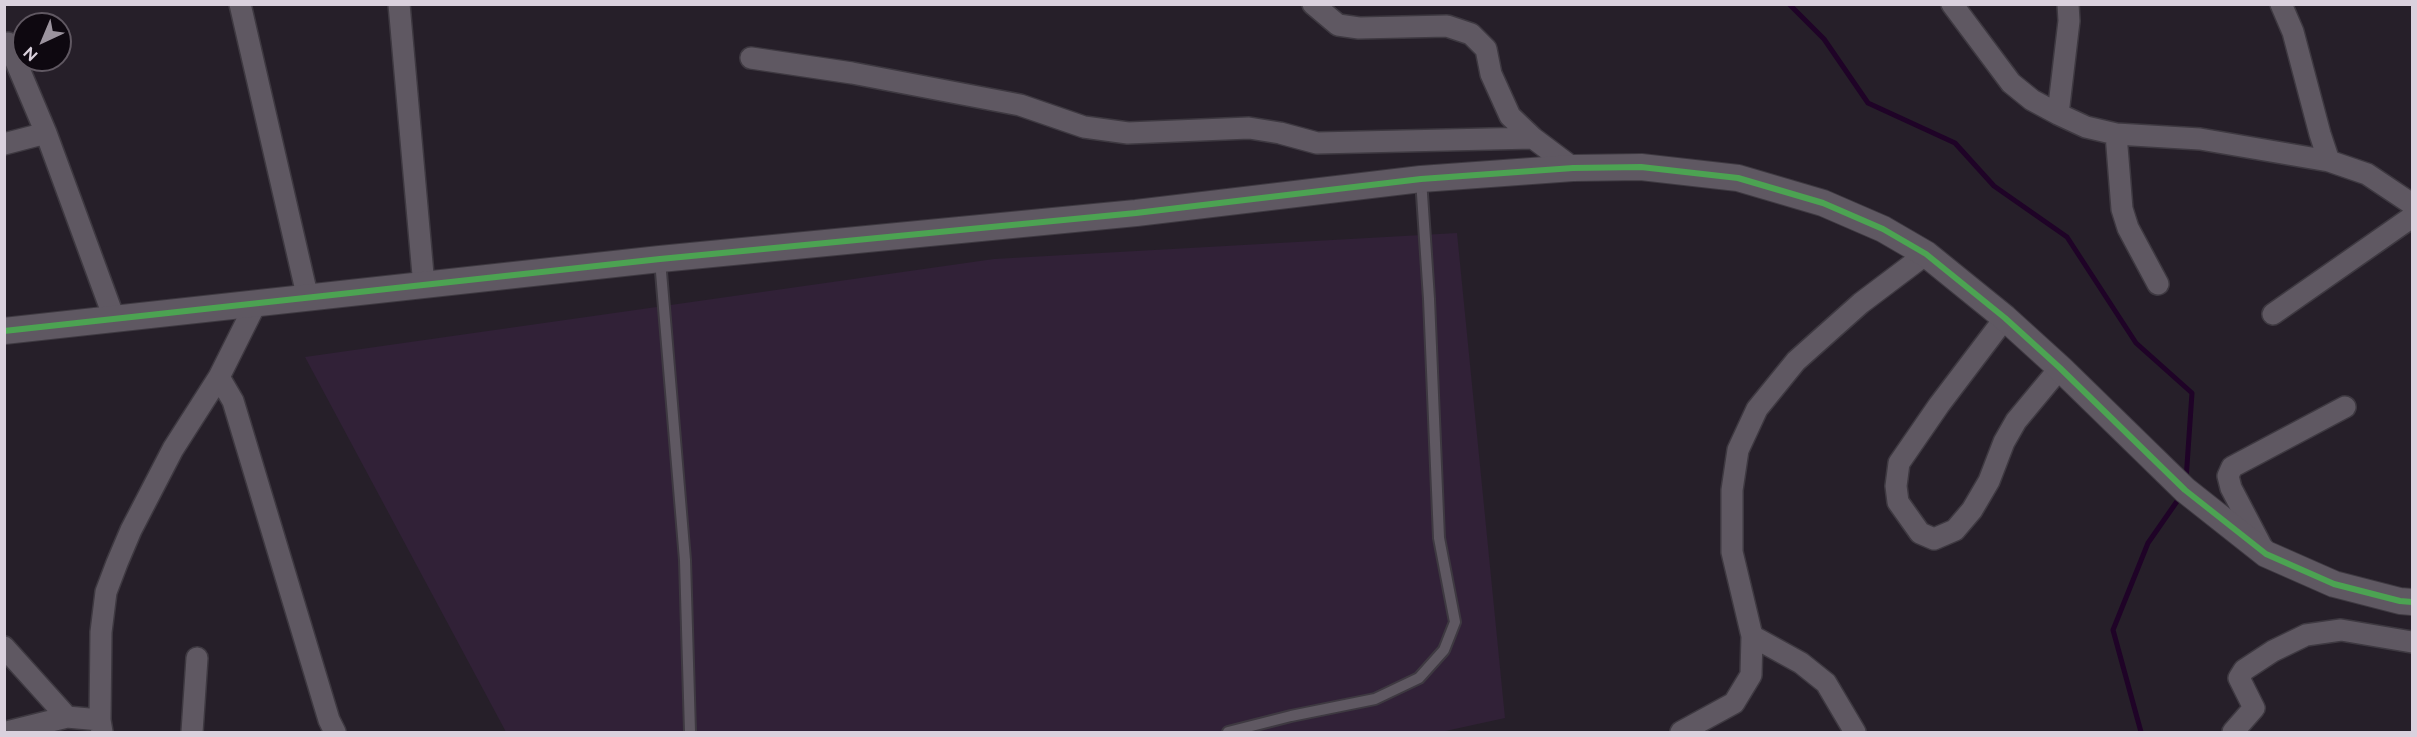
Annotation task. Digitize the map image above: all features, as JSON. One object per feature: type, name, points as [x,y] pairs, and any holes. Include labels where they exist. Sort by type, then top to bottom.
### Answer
[{"type":"street","points":[[240,4],[308,299]]},
{"type":"street","points":[[399,4],[424,286]]},
{"type":"street","points":[[1312,4],[1338,25],[1359,28],[1447,26],[1471,34],[1486,49],[1491,74],[1510,116],[1533,138],[1573,168]]},
{"type":"street","points":[[1952,4],[2011,83],[2032,100],[2086,127],[2116,134],[2200,139],[2329,161],[2367,174],[2412,204]]},
{"type":"street","points":[[2058,114],[2069,21],[2068,4]]},
{"type":"street","points":[[2282,4],[2293,32],[2329,161]]},
{"type":"street","points":[[8,43],[46,133],[114,318]]},
{"type":"street","points":[[751,58],[852,73],[1020,105],[1084,127],[1128,133],[1249,128],[1280,133],[1317,144],[1533,138]]},
{"type":"street","points":[[4,144],[46,133]]},
{"type":"street","points":[[2116,134],[2122,209],[2128,228],[2158,284]]},
{"type":"street","points":[[4,331],[660,259],[1136,213],[1421,179],[1573,168],[1641,167],[1738,178],[1823,202],[1883,229],[1926,254],[2005,318],[2060,368],[2185,490],[2266,554],[2334,584],[2412,602]]},
{"type":"street","points":[[2273,314],[2412,217]]},
{"type":"street","points":[[1682,732],[1734,703],[1751,675],[1752,636],[1732,552],[1732,490],[1738,450],[1757,409],[1796,362],[1861,303],[1926,254]]},
{"type":"street","points":[[7,732],[67,717],[101,726],[99,667],[106,592],[131,530],[173,448],[219,377],[255,305]]},
{"type":"street","points":[[2005,318],[1939,405],[1899,463],[1896,486],[1898,502],[1920,533],[1934,539],[1955,530],[1972,510],[1989,481],[2004,442],[2016,421],[2060,368]]},
{"type":"street","points":[[219,377],[233,401],[329,720],[335,732]]},
{"type":"street","points":[[2266,554],[2231,488],[2228,476],[2232,467],[2345,407]]},
{"type":"street","points":[[2233,732],[2254,708],[2239,678],[2244,670],[2273,651],[2306,635],[2341,630],[2412,642]]},
{"type":"street","points":[[1752,636],[1801,663],[1826,683],[1855,732]]},
{"type":"street","points":[[4,646],[67,717]]},
{"type":"street","points":[[192,732],[197,657]]},
{"type":"lane","points":[[1228,732],[1291,716],[1376,699],[1419,678],[1444,650],[1455,622],[1439,538],[1429,299],[1421,179]]},
{"type":"lane","points":[[660,259],[685,560],[690,732]]},
{"type":"shaded area","points":[[1457,233],[1505,718],[1441,732],[506,732],[305,357],[994,259]]},
{"type":"waterway","points":[[1789,4],[1824,39],[1868,103],[1955,143],[1994,186],[2067,237],[2136,343],[2192,393],[2186,480]]},
{"type":"waterway","points":[[2141,732],[2113,630],[2148,543],[2180,497]]},
{"type":"cycle path","points":[[4,331],[660,259],[1136,213],[1421,179],[1573,168],[1641,167],[1738,178],[1823,203],[1883,229],[1926,254],[2005,318],[2060,368],[2185,490],[2266,554],[2334,584],[2412,602]]}]
